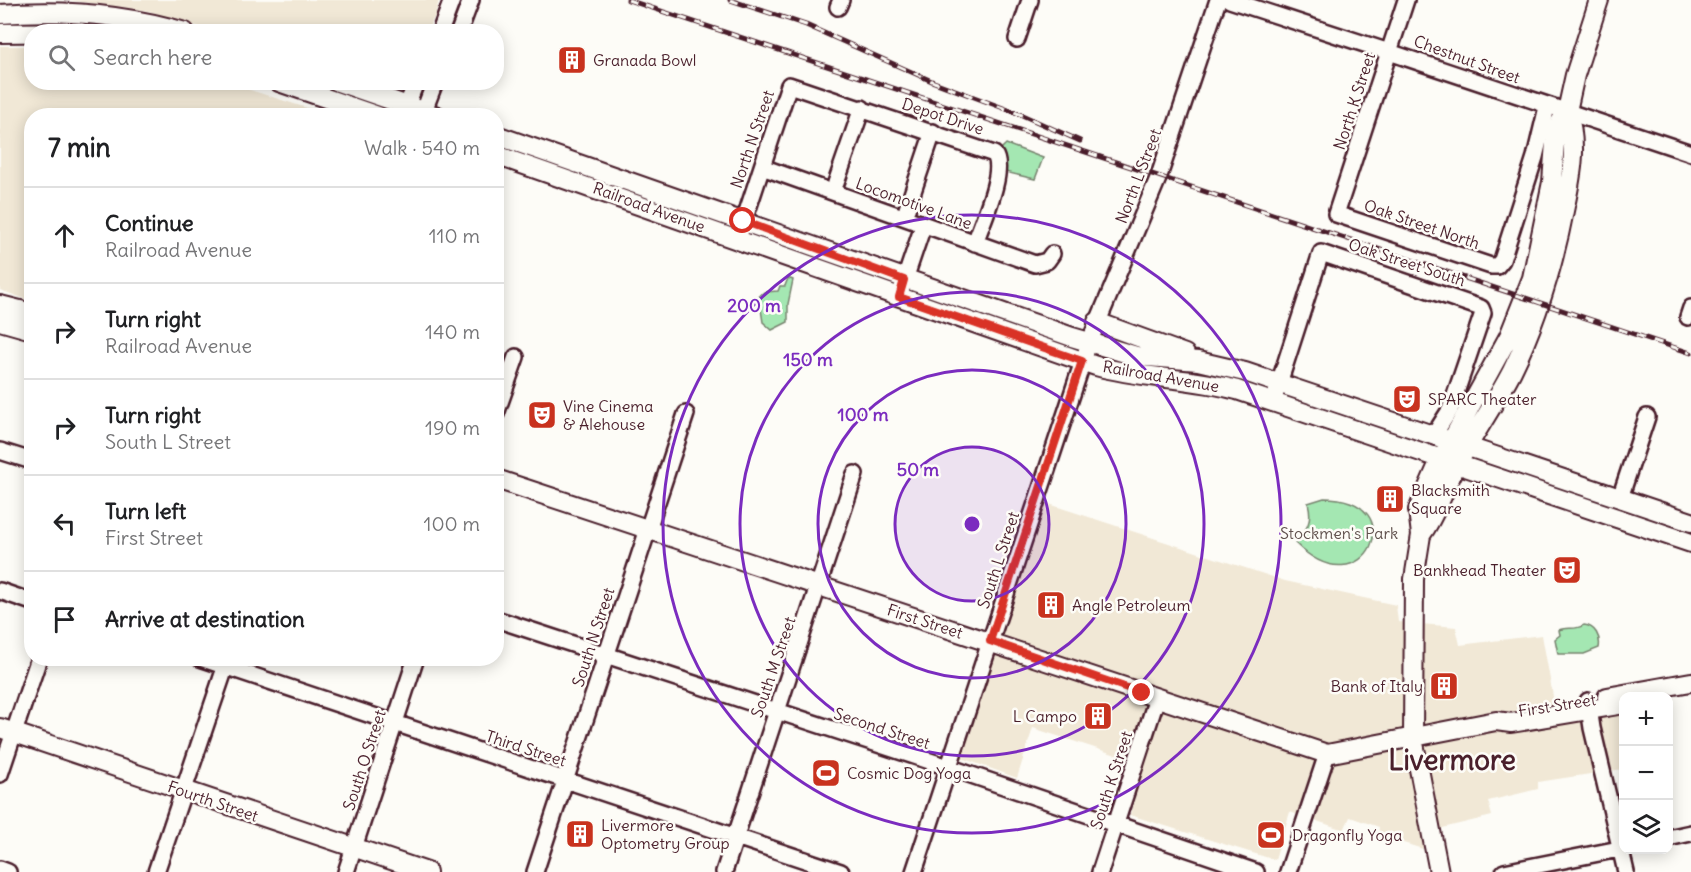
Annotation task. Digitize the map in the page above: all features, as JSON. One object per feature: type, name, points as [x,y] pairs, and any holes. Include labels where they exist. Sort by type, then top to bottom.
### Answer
[{"type":"main road","points":[[1439,872],[1413,738],[1414,579],[1421,535],[1433,518],[1451,460],[1511,372],[1547,284],[1570,183],[1575,132],[1568,111],[1575,75],[1599,0]]},
{"type":"main road","points":[[0,14],[88,13],[154,24]]},
{"type":"main road","points":[[0,33],[24,33]]},
{"type":"main road","points":[[302,90],[355,108]]},
{"type":"main road","points":[[359,90],[407,108]]},
{"type":"main road","name":"Railroad Avenue","points":[[504,138],[743,221],[1082,361],[1132,375],[1220,385],[1451,460],[1691,543]]},
{"type":"main road","name":"Railroad Avenue","points":[[504,158],[738,239],[1089,343],[1136,356],[1215,364],[1279,383],[1691,522]]},
{"type":"main road","points":[[0,305],[24,311]]},
{"type":"main road","points":[[0,321],[24,328]]},
{"type":"main road","points":[[1097,322],[1215,364]]},
{"type":"main road","name":"First Street","points":[[504,482],[1327,754],[1496,721],[1509,713],[1619,704]]},
{"type":"main road","name":"First Street","points":[[1589,705],[1691,682]]},
{"type":"main road","points":[[1673,695],[1691,692]]},
{"type":"main road","name":"Fourth Street","points":[[7,730],[427,872]]},
{"type":"street","points":[[443,24],[452,0]]},
{"type":"street","points":[[462,24],[471,0]]},
{"type":"street","points":[[1017,39],[1030,0]]},
{"type":"street","name":"North L Street","points":[[1082,361],[1159,176],[1218,0]]},
{"type":"street","name":"Chestnut Street","points":[[1230,0],[1390,50],[1547,106],[1691,153]]},
{"type":"street","name":"North K Street","points":[[1336,214],[1406,0]]},
{"type":"street","name":"Depot Drive","points":[[789,85],[989,150],[999,159],[999,172],[975,243]]},
{"type":"street","name":"North N Street","points":[[738,239],[789,85]]},
{"type":"street","points":[[417,90],[418,108]]},
{"type":"street","points":[[420,108],[430,90]]},
{"type":"street","name":"Oak Street North","points":[[1336,214],[1491,266],[1497,266],[1502,260],[1535,158],[1547,106]]},
{"type":"street","points":[[836,183],[862,108]]},
{"type":"street","points":[[907,209],[933,132]]},
{"type":"street","name":"Locomotive Lane","points":[[762,167],[1035,264],[1047,261],[1052,254]]},
{"type":"street","points":[[902,288],[923,226]]},
{"type":"street","name":"Oak Street South","points":[[1279,383],[1321,253],[1481,308],[1483,313],[1450,410],[1434,435]]},
{"type":"street","points":[[504,391],[516,357]]},
{"type":"street","name":"South L Street","points":[[914,872],[1082,361]]},
{"type":"street","points":[[1273,402],[1279,383]]},
{"type":"street","name":"South N Street","points":[[535,872],[686,414]]},
{"type":"street","points":[[1620,498],[1647,417]]},
{"type":"street","points":[[0,451],[24,458]]},
{"type":"street","name":"South M Street","points":[[724,872],[855,474]]},
{"type":"street","points":[[0,591],[24,599]]},
{"type":"street","name":"Second Street","points":[[504,622],[948,767],[1256,872]]},
{"type":"street","points":[[0,774],[7,730],[35,666]]},
{"type":"street","points":[[156,872],[226,666]]},
{"type":"street","name":"Third Street","points":[[235,666],[394,723],[841,872]]},
{"type":"street","name":"South O Street","points":[[346,872],[413,666]]},
{"type":"street","name":"South K Street","points":[[1100,872],[1157,698]]},
{"type":"street","points":[[1589,705],[1619,835]]},
{"type":"street","points":[[1288,872],[1327,754]]},
{"type":"street","points":[[1673,837],[1691,833]]},
{"type":"street","points":[[1504,872],[1619,849]]},
{"type":"street","points":[[1623,854],[1626,872]]},
{"type":"street","points":[[0,869],[8,872]]},
{"type":"shaded area","points":[[69,0],[439,0],[430,24],[190,24],[149,11]]},
{"type":"shaded area","points":[[0,46],[24,46],[24,90],[250,90],[307,108],[24,108],[24,299],[0,290]]},
{"type":"shaded area","points":[[1046,503],[1285,581],[1396,605],[1398,622],[1456,627],[1460,645],[1542,635],[1558,724],[1619,714],[1619,770],[1538,782],[1538,789],[1488,801],[1492,816],[1422,833],[1426,850],[1378,835],[1379,827],[1350,817],[1344,830],[1290,812],[1275,860],[1130,815],[1144,764],[1033,728],[1017,778],[959,757]]},
{"type":"green space","points":[[1006,144],[1043,158],[1035,179],[1005,172],[1005,161],[1000,150]]},
{"type":"green space","points":[[788,278],[793,280],[788,304],[788,322],[772,330],[763,322],[759,296],[764,292],[778,291],[780,286],[785,286]]},
{"type":"green space","name":"Stockmen's Park","points":[[1324,498],[1352,503],[1368,515],[1374,531],[1370,547],[1359,560],[1342,566],[1320,561],[1295,543],[1308,525],[1310,515],[1308,503]]},
{"type":"green space","points":[[1584,625],[1591,627],[1596,633],[1599,648],[1584,654],[1558,654],[1555,639],[1560,635],[1559,630]]},
{"type":"railway","points":[[628,0],[1691,353]]},
{"type":"railway","points":[[730,0],[806,25],[934,82],[1022,115],[1080,141]]},
{"type":"place","name":"Granada Bowl","points":[[572,60]]},
{"type":"place","name":"SPARC Theater","points":[[1407,399]]},
{"type":"place","name":"Vine Cinema & Alehouse","points":[[542,415]]},
{"type":"place","name":"Blacksmith Square","points":[[1390,499]]},
{"type":"place","name":"Bankhead Theater","points":[[1567,570]]},
{"type":"place","name":"Angle Petroleum","points":[[1051,605]]},
{"type":"place","name":"Bank of Italy","points":[[1444,686]]},
{"type":"place","name":"L Campo","points":[[1098,716]]},
{"type":"place","name":"Cosmic Dog Yoga","points":[[826,773]]},
{"type":"place","name":"Livermore Optometry Group","points":[[580,834]]},
{"type":"place","name":"Dragonfly Yoga","points":[[1271,835]]},
{"type":"district","name":"Livermore","points":[[1452,760]]},
{"type":"route","points":[[743,221],[904,280],[899,297],[1082,361],[990,641],[1142,693]]}]
